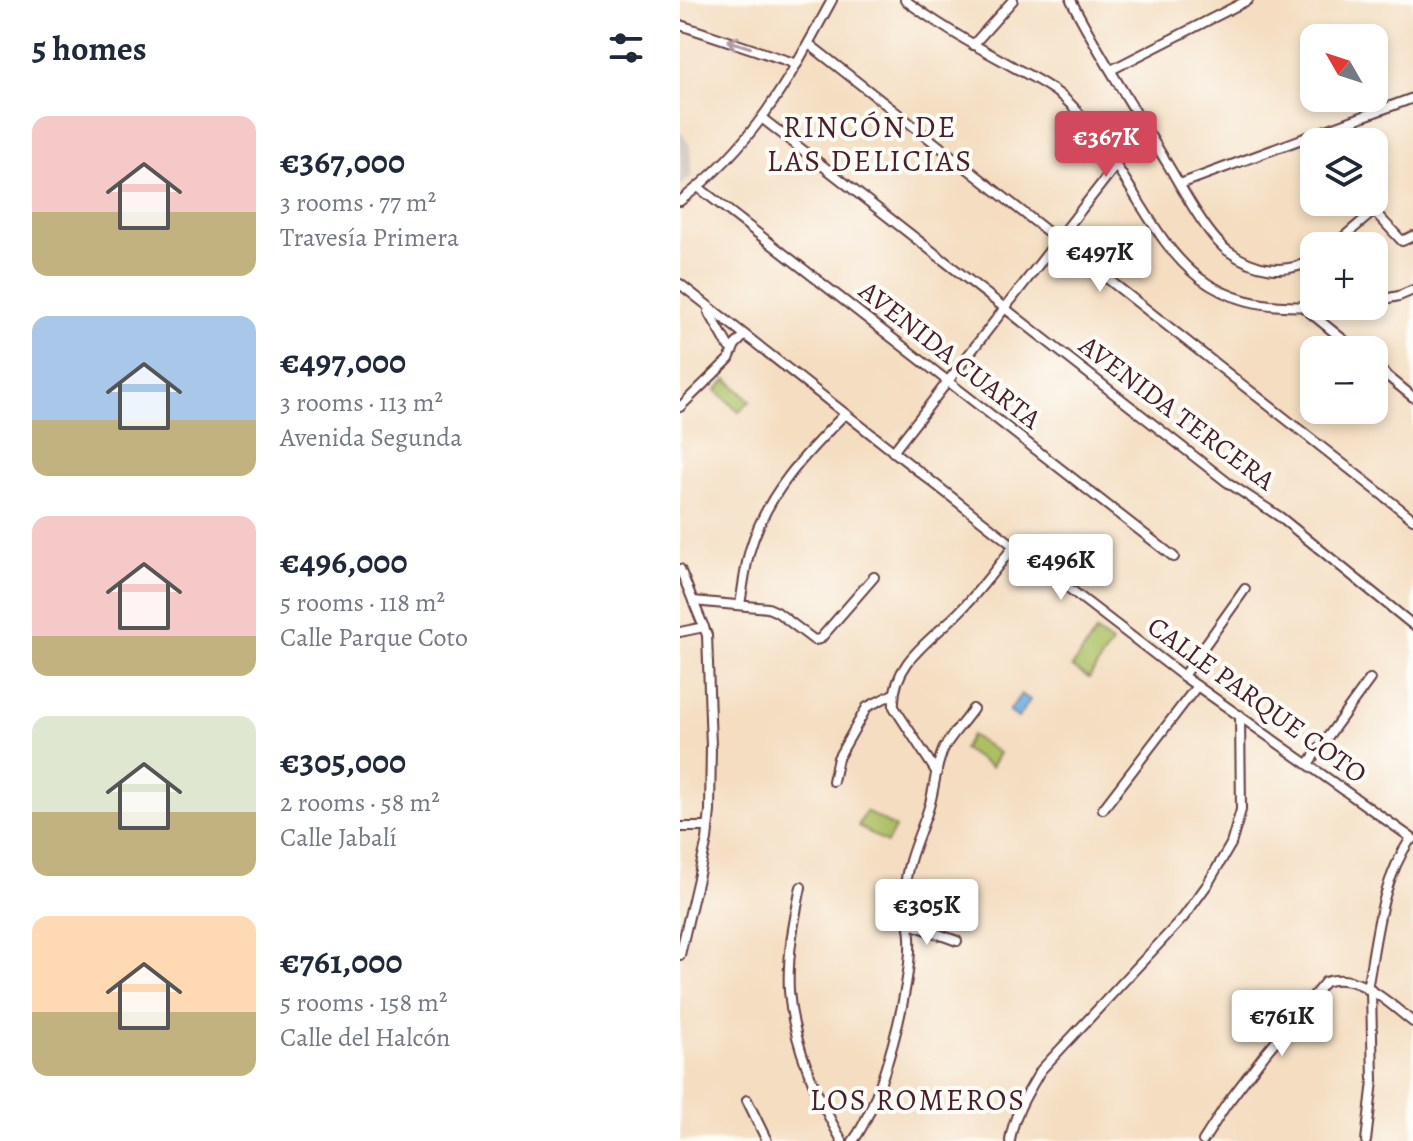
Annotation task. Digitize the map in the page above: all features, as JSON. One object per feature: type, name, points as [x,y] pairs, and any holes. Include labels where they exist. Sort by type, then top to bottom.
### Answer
[{"type":"street","points":[[680,201],[698,187],[763,119],[809,44],[830,0]]},
{"type":"street","points":[[905,0],[940,26],[1062,96],[1078,111],[1171,253],[1192,274],[1234,296],[1300,306]]},
{"type":"street","points":[[973,45],[1013,0]]},
{"type":"street","points":[[1071,0],[1180,184],[1225,249],[1260,269],[1280,270],[1300,266]]},
{"type":"street","points":[[1111,70],[1248,0]]},
{"type":"street","points":[[680,25],[797,64]]},
{"type":"street","points":[[809,44],[1413,519]]},
{"type":"street","points":[[1180,184],[1413,98]]},
{"type":"street","name":"AVENIDA TERCERA","points":[[763,119],[1227,482],[1280,517],[1413,625]]},
{"type":"street","points":[[893,452],[1116,165]]},
{"type":"street","name":"AVENIDA CUARTA","points":[[698,187],[1174,557]]},
{"type":"street","points":[[1349,232],[1374,211],[1402,241],[1413,236]]},
{"type":"street","name":"CALLE PARQUE COTO","points":[[680,284],[1183,676],[1412,838]]},
{"type":"street","points":[[1388,298],[1413,290]]},
{"type":"street","points":[[702,302],[729,347]]},
{"type":"street","points":[[1319,320],[1339,336]]},
{"type":"street","points":[[729,359],[729,347],[736,329]]},
{"type":"street","points":[[680,407],[729,359],[735,345],[744,336]]},
{"type":"street","points":[[1388,376],[1413,397]]},
{"type":"street","points":[[740,605],[749,552],[773,499],[788,476],[845,414]]},
{"type":"street","points":[[937,773],[894,707],[893,694],[898,678],[916,653],[962,609],[1014,546]]},
{"type":"street","points":[[680,569],[707,635],[711,746],[708,827],[700,876],[680,955]]},
{"type":"street","points":[[693,601],[760,606],[777,612],[814,640],[820,639],[874,577]]},
{"type":"street","points":[[1183,676],[1245,589]]},
{"type":"street","points":[[680,632],[704,627]]},
{"type":"street","points":[[1308,764],[1370,679]]},
{"type":"street","points":[[1103,809],[1197,686]]},
{"type":"street","points":[[833,781],[838,758],[867,707],[893,694]]},
{"type":"street","points":[[853,1141],[864,1127],[875,1103],[909,967],[905,886],[943,750],[973,709]]},
{"type":"street","points":[[1010,1141],[1011,1131],[1026,1096],[1041,1070],[1183,918],[1231,844],[1241,810],[1240,715]]},
{"type":"street","points":[[680,827],[708,827]]},
{"type":"street","points":[[1366,1141],[1373,1081],[1369,990],[1388,882],[1395,863],[1412,838]]},
{"type":"street","points":[[801,887],[794,922],[789,992],[809,1076],[842,1141]]},
{"type":"street","points":[[908,923],[957,941]]},
{"type":"street","points":[[1203,1141],[1226,1105],[1325,982],[1337,978],[1353,981],[1413,1022]]},
{"type":"street","points":[[747,1100],[767,1141]]},
{"type":"shaded area","points":[[680,131],[690,145],[692,176],[680,186]]},
{"type":"green space","points":[[727,379],[750,401],[739,412],[716,390]]},
{"type":"green space","points":[[1096,632],[1112,643],[1089,678],[1072,667]]},
{"type":"green space","points":[[971,735],[999,753],[991,767],[963,749]]},
{"type":"green space","points":[[866,811],[895,828],[887,843],[858,826]]},
{"type":"water","points":[[1021,694],[1030,700],[1018,718],[1009,711]]},
{"type":"district","name":"RINCÓN DE LAS DELICIAS","points":[[870,144]]},
{"type":"district","name":"LOS ROMEROS","points":[[918,1100]]}]
